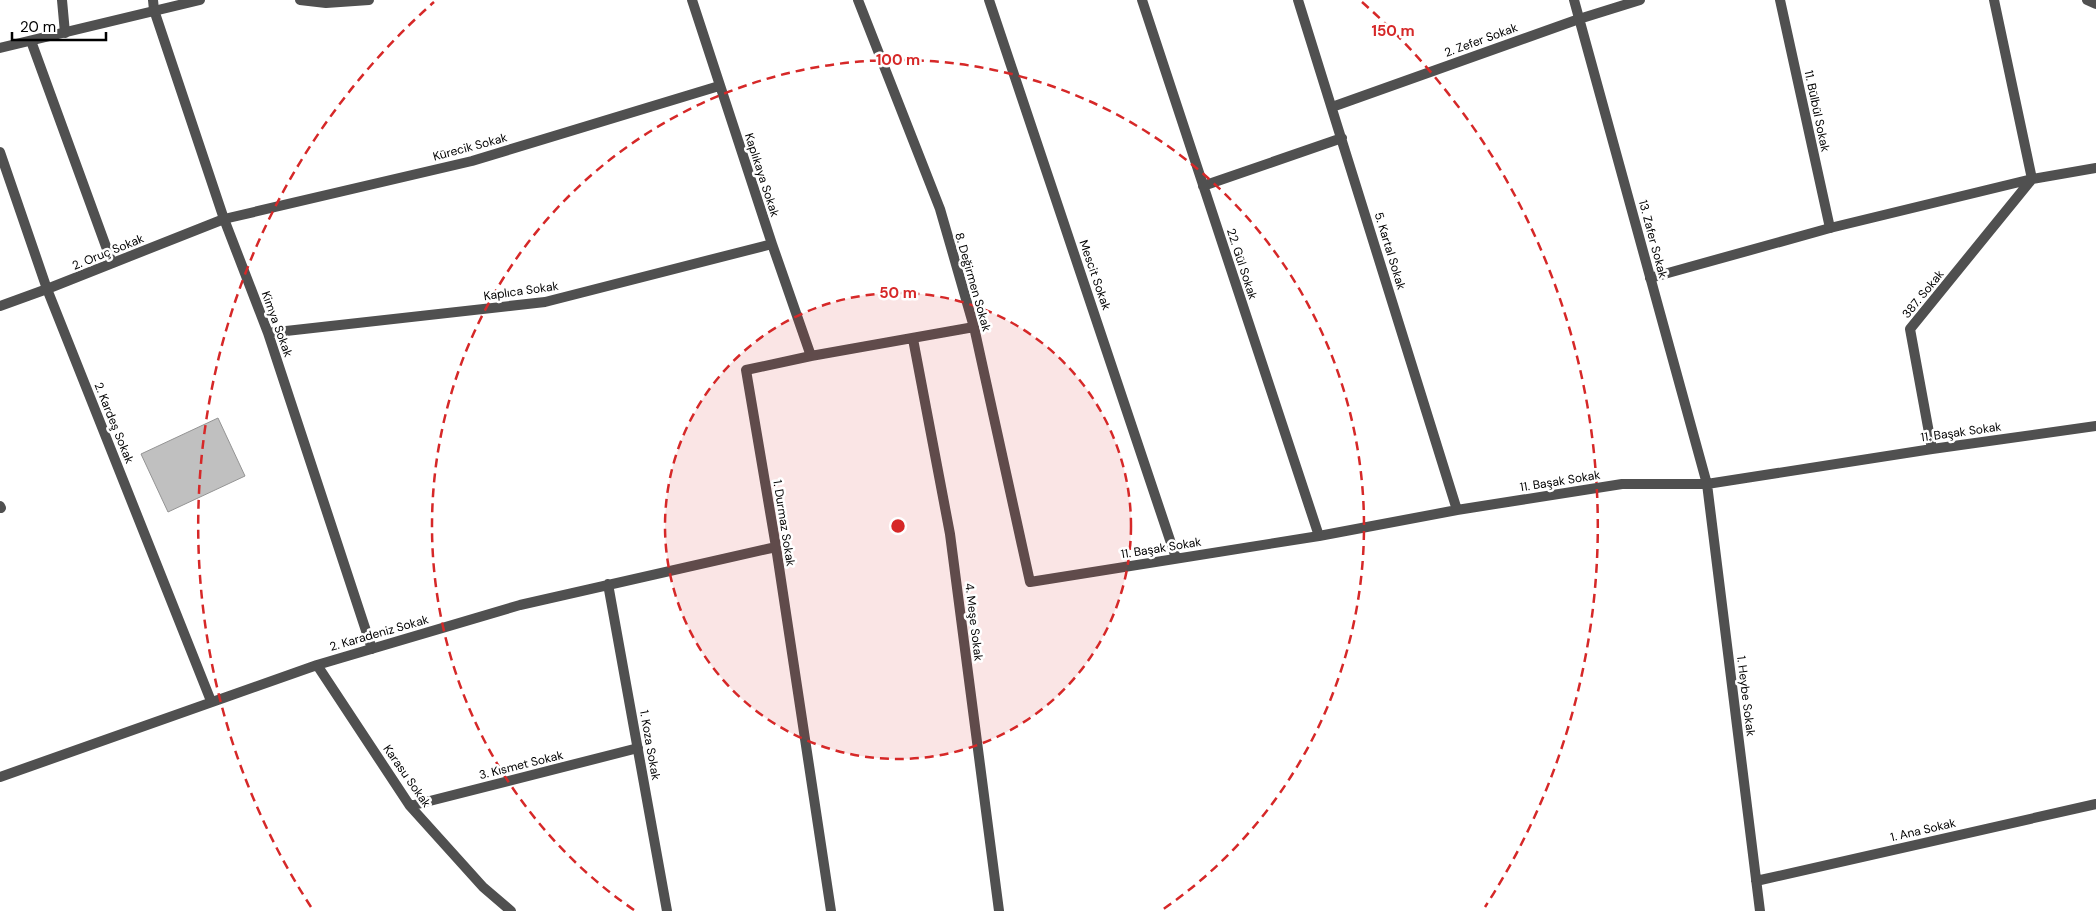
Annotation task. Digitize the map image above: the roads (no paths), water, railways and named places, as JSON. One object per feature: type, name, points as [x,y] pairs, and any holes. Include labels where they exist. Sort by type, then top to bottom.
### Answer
[{"type":"street","points":[[62,0],[65,32]]},
{"type":"street","points":[[0,48],[65,32],[154,5],[200,0]]},
{"type":"street","points":[[300,0],[326,3],[369,0]]},
{"type":"street","name":"Kaplıkaya Sokak","points":[[692,0],[719,86],[811,356]]},
{"type":"street","name":"8. Değirmen Sokak","points":[[858,0],[940,209],[974,327],[1030,582]]},
{"type":"street","name":"Mescit Sokak","points":[[989,0],[1176,558]]},
{"type":"street","name":"22. Gül Sokak","points":[[1142,0],[1319,536]]},
{"type":"street","name":"5. Kartal Sokak","points":[[1298,0],[1457,510]]},
{"type":"street","name":"13. Zafer Sokak","points":[[1574,0],[1707,484]]},
{"type":"street","name":"2. Zefer Sokak","points":[[1332,107],[1580,19],[1640,0]]},
{"type":"street","name":"11. Bülbül Sokak","points":[[1780,0],[1830,228]]},
{"type":"street","points":[[1994,0],[2032,179]]},
{"type":"street","points":[[2087,0],[2096,4]]},
{"type":"street","name":"Kimya Sokak","points":[[154,5],[224,219],[268,333],[372,649]]},
{"type":"street","points":[[31,41],[112,263]]},
{"type":"street","name":"Kürecik Sokak","points":[[224,219],[472,161],[719,86]]},
{"type":"street","points":[[1203,186],[1342,138]]},
{"type":"street","name":"2. Kardeş Sokak","points":[[0,152],[47,289],[212,700]]},
{"type":"street","points":[[1650,278],[1830,228],[2032,179],[2096,168]]},
{"type":"street","name":"387. Sokak","points":[[1932,449],[1910,329],[2032,179]]},
{"type":"street","name":"2. Oruç Sokak","points":[[0,306],[224,219]]},
{"type":"street","name":"Kaplıca Sokak","points":[[268,333],[545,302],[772,244]]},
{"type":"street","name":"1. Durmaz Sokak","points":[[830,911],[776,547],[746,370],[811,356],[974,327]]},
{"type":"street","name":"4. Meşe Sokak","points":[[913,339],[950,534],[999,911]]},
{"type":"street","name":"11. Başak Sokak","points":[[1030,582],[1319,536],[1457,510],[1622,484],[1707,484],[2096,426]]},
{"type":"street","name":"1. Heybe Sokak","points":[[1707,484],[1760,911]]},
{"type":"street","name":"2. Karadeniz Sokak","points":[[0,777],[212,700],[317,665],[520,605],[776,547]]},
{"type":"street","name":"1. Koza Sokak","points":[[608,584],[667,911]]},
{"type":"street","name":"Karasu Sokak","points":[[317,665],[410,806],[483,887],[511,911]]},
{"type":"street","name":"3. Kısmet Sokak","points":[[410,806],[638,748]]},
{"type":"street","name":"1. Ana Sokak","points":[[1756,881],[2096,804]]}]
